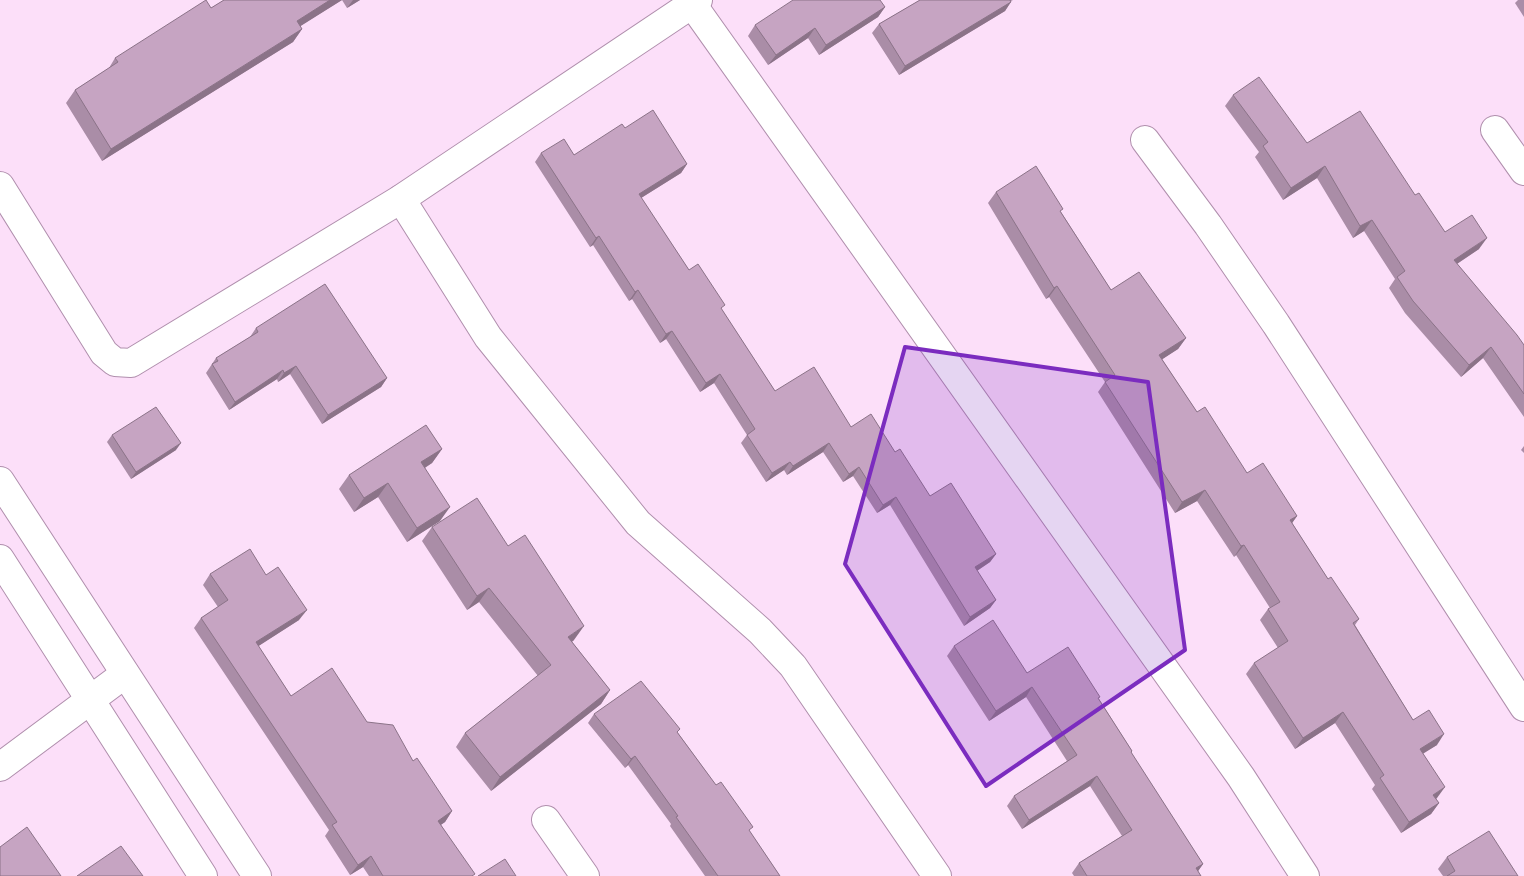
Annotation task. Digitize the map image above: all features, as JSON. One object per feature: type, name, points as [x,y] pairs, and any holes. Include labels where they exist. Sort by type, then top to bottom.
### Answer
[{"type":"street","points":[[0,186],[104,353],[116,362],[131,362],[401,199],[695,2],[1241,777],[1305,876]]},
{"type":"street","points":[[1496,130],[1524,171]]},
{"type":"street","points":[[1145,140],[1208,225],[1276,324],[1524,707]]},
{"type":"street","points":[[401,199],[488,337],[638,523],[760,631],[792,666],[937,876]]},
{"type":"street","points":[[0,481],[257,876]]},
{"type":"street","points":[[0,559],[203,876]]},
{"type":"street","points":[[0,767],[125,674]]},
{"type":"street","points":[[546,820],[585,876]]},
{"type":"highlighted area","points":[[905,347],[1148,382],[1185,650],[986,786],[845,564]]},
{"type":"building","points":[[206,0],[211,8],[224,0],[330,0],[297,21],[302,29],[111,149],[75,90],[118,62],[115,58]]},
{"type":"building","points":[[793,0],[880,0],[885,7],[826,45],[815,28],[776,55],[755,25]]},
{"type":"building","points":[[920,0],[1010,0],[1011,2],[905,66],[879,24]]},
{"type":"building","points":[[1259,77],[1307,143],[1360,111],[1415,195],[1419,193],[1445,232],[1472,215],[1487,238],[1454,260],[1524,345],[1524,394],[1491,347],[1469,365],[1413,301],[1397,277],[1405,271],[1372,220],[1360,226],[1325,166],[1291,188],[1263,146],[1268,142],[1233,95]]},
{"type":"building","points":[[653,110],[687,164],[639,194],[689,270],[698,264],[725,305],[721,308],[775,391],[814,367],[851,427],[871,414],[895,452],[900,449],[930,496],[951,483],[996,554],[975,567],[996,600],[970,617],[896,497],[883,505],[859,467],[849,474],[829,443],[793,466],[790,462],[772,473],[747,435],[755,429],[720,374],[706,383],[672,331],[666,334],[638,290],[635,292],[599,236],[596,238],[541,153],[564,139],[574,155],[622,124],[625,128]]},
{"type":"building","points":[[1036,166],[1063,209],[1060,211],[1111,290],[1139,272],[1186,338],[1159,355],[1197,412],[1205,407],[1247,473],[1263,463],[1297,516],[1290,520],[1328,579],[1331,577],[1359,619],[1353,623],[1413,720],[1429,710],[1444,734],[1420,749],[1445,787],[1433,795],[1439,803],[1409,822],[1380,778],[1384,775],[1343,712],[1303,738],[1254,663],[1288,641],[1268,609],[1280,602],[1244,545],[1241,546],[1205,490],[1182,502],[1105,382],[1115,375],[1057,286],[1054,288],[996,192]]},
{"type":"building","points":[[325,284],[387,378],[328,415],[296,366],[284,373],[283,370],[235,402],[212,364],[218,361],[216,358],[258,332],[256,328]]},
{"type":"building","points":[[156,407],[181,443],[136,472],[112,435]]},
{"type":"building","points":[[426,425],[442,449],[421,462],[450,507],[417,528],[388,483],[364,498],[349,475]]},
{"type":"building","points":[[477,498],[508,546],[525,535],[584,626],[568,637],[610,690],[500,777],[465,733],[551,665],[489,588],[477,596],[432,527]]},
{"type":"building","points":[[250,549],[266,575],[278,567],[307,610],[256,642],[291,696],[332,668],[367,722],[393,725],[413,761],[417,758],[452,811],[438,821],[475,874],[472,876],[383,876],[371,856],[358,865],[332,825],[337,822],[201,618],[228,600],[210,574]]},
{"type":"building","points":[[993,620],[1027,673],[1068,647],[1100,697],[1098,698],[1131,752],[1203,864],[1196,868],[1201,876],[1087,876],[1079,863],[1132,830],[1097,776],[1029,820],[1014,796],[1077,755],[1032,687],[996,711],[954,646]]},
{"type":"building","points":[[641,681],[680,729],[677,732],[716,785],[721,782],[753,827],[749,830],[780,876],[718,876],[635,756],[631,759],[594,714]]},
{"type":"building","points":[[27,827],[61,876],[0,876],[0,847]]},
{"type":"building","points":[[1489,831],[1518,876],[1447,876],[1455,871],[1447,857]]},
{"type":"building","points":[[121,846],[143,876],[77,876]]},
{"type":"building","points":[[505,859],[516,876],[478,876]]}]
